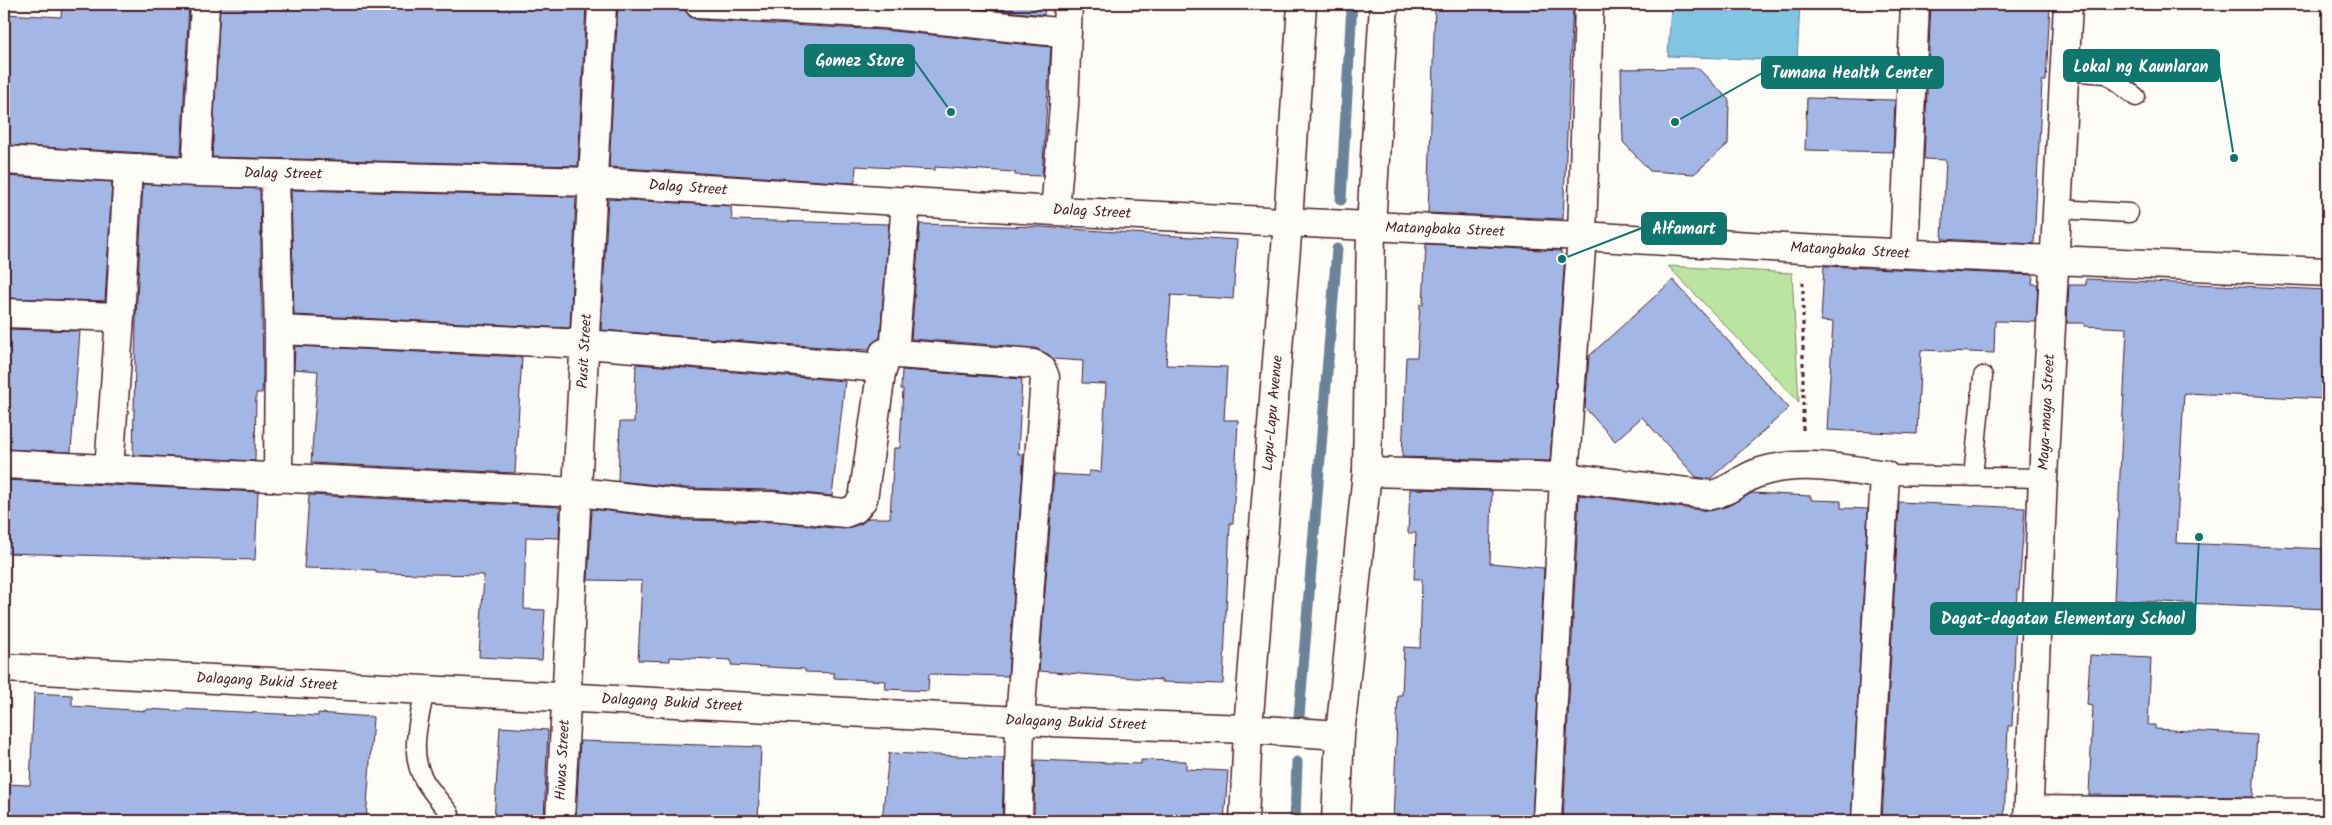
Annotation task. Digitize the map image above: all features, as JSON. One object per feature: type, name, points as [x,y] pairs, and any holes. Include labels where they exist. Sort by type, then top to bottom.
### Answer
[{"type":"street","points":[[196,172],[205,4]]},
{"type":"street","name":"Pusit Street","points":[[567,698],[602,4]]},
{"type":"street","points":[[699,4],[883,9],[1067,32]]},
{"type":"street","points":[[1055,211],[1068,4]]},
{"type":"street","name":"Lapu-Lapu Avenue","points":[[1244,821],[1248,729],[1288,222],[1302,4]]},
{"type":"street","points":[[1336,821],[1340,735],[1367,472],[1371,227],[1384,4]]},
{"type":"street","points":[[1548,821],[1564,477],[1582,236],[1589,4]]},
{"type":"street","points":[[1904,253],[1915,4]]},
{"type":"street","name":"Maya-maya Street","points":[[2029,816],[2043,478],[2056,260],[2068,4]]},
{"type":"street","name":"Dalag Street","points":[[4,160],[196,172],[593,182],[1055,211],[1371,227]]},
{"type":"street","points":[[109,469],[128,168]]},
{"type":"street","points":[[275,174],[279,330],[278,478]]},
{"type":"street","points":[[4,464],[578,492],[685,504],[772,506],[846,512],[855,509],[863,499],[889,361],[906,201]]},
{"type":"street","name":"Matangbaka Street","points":[[1371,227],[1582,236],[1802,249],[2328,272]]},
{"type":"street","points":[[4,313],[120,316]]},
{"type":"street","points":[[279,330],[585,344],[889,361],[1033,364],[1041,368],[1045,377],[1020,722],[1018,821]]},
{"type":"street","points":[[1367,472],[1564,477],[1711,495],[1720,493],[1755,474],[1785,466],[1803,466],[1885,475],[1866,821]]},
{"type":"street","name":"Dalagang Bukid Street","points":[[4,668],[1020,722],[1248,729],[1340,735]]},
{"type":"street","name":"Hiwas Street","points":[[560,821],[567,698]]},
{"type":"street","points":[[2029,816],[2328,813]]},
{"type":"lane","points":[[2065,71],[2107,74],[2136,98]]},
{"type":"lane","points":[[2058,209],[2128,213]]},
{"type":"lane","points":[[1973,477],[1983,376]]},
{"type":"lane","points":[[1885,475],[2043,478]]},
{"type":"lane","points":[[426,690],[417,730],[416,754],[421,775],[450,814]]},
{"type":"path","points":[[1802,249],[1803,466]]},
{"type":"green space","points":[[1668,266],[1792,273],[1799,402]]},
{"type":"water","points":[[1671,4],[1800,4],[1797,61],[1668,56]]},
{"type":"building","points":[[62,4],[189,4],[181,155],[4,145],[4,14],[61,17]]},
{"type":"building","points":[[220,4],[586,4],[578,166],[212,157]]},
{"type":"building","points":[[936,4],[1045,4],[1044,15]]},
{"type":"building","points":[[1435,4],[1573,4],[1563,219],[1428,213]]},
{"type":"building","points":[[1931,4],[2050,4],[2046,81],[2042,81],[2034,244],[1942,239],[1946,160],[1924,159]]},
{"type":"building","points":[[618,5],[685,10],[690,17],[698,20],[882,30],[1051,47],[1042,176],[1015,175],[1015,172],[935,167],[935,170],[856,166],[855,182],[852,183],[609,167]]},
{"type":"building","points":[[1698,68],[1729,100],[1728,144],[1694,174],[1650,171],[1623,142],[1621,69]]},
{"type":"building","points":[[1807,98],[1895,100],[1893,152],[1805,150]]},
{"type":"building","points":[[4,176],[112,182],[105,301],[4,298]]},
{"type":"building","points":[[143,184],[260,189],[263,372],[262,393],[256,393],[255,461],[133,455],[136,319]]},
{"type":"building","points":[[291,190],[576,197],[570,328],[294,315]]},
{"type":"building","points":[[608,199],[731,206],[732,220],[889,224],[880,338],[872,343],[869,350],[601,330]]},
{"type":"building","points":[[920,224],[1042,227],[1237,240],[1233,299],[1171,295],[1166,365],[1227,367],[1224,420],[1238,420],[1233,523],[1230,523],[1223,684],[1161,682],[1162,680],[1039,671],[1054,474],[1089,476],[1089,471],[1101,472],[1106,384],[1082,383],[1083,361],[1053,359],[1048,354],[1035,348],[911,339]]},
{"type":"building","points":[[1426,244],[1561,251],[1561,255],[1565,255],[1550,461],[1402,457],[1406,357],[1417,357],[1420,304],[1423,304]]},
{"type":"building","points":[[1824,266],[2033,275],[2032,284],[2038,284],[2036,322],[1995,321],[1994,353],[1921,350],[1917,434],[1827,430],[1833,322],[1821,321]]},
{"type":"building","points":[[2086,279],[2328,290],[2328,399],[2184,393],[2176,543],[2328,549],[2328,609],[2114,600],[2127,328],[2084,326],[2084,323],[2067,323],[2069,285],[2086,285]]},
{"type":"building","points":[[1673,280],[1789,408],[1710,479],[1696,477],[1642,417],[1615,441],[1585,408],[1589,356]]},
{"type":"building","points":[[4,329],[80,331],[71,452],[4,449]]},
{"type":"building","points":[[295,346],[522,357],[515,473],[311,463],[318,371],[294,369]]},
{"type":"building","points":[[636,364],[845,381],[832,496],[772,490],[686,488],[618,481],[620,422],[634,422]]},
{"type":"building","points":[[902,370],[1022,379],[1018,454],[1023,454],[1023,469],[1008,676],[929,674],[928,691],[885,689],[886,681],[834,678],[834,673],[805,672],[805,669],[731,665],[731,660],[670,657],[670,661],[638,660],[642,581],[588,580],[592,509],[683,520],[771,522],[844,529],[861,524],[868,518],[890,518],[894,448],[900,448]]},
{"type":"building","points":[[4,480],[258,492],[255,560],[4,553]]},
{"type":"building","points":[[1410,489],[1492,491],[1490,563],[1544,568],[1532,821],[1393,821],[1398,695],[1402,695],[1404,647],[1420,648],[1422,579],[1414,579],[1416,533],[1408,533]]},
{"type":"building","points":[[1752,493],[1811,496],[1811,500],[1841,501],[1841,508],[1868,509],[1851,821],[1563,821],[1579,495],[1709,511],[1728,506]]},
{"type":"building","points":[[309,495],[560,507],[559,538],[526,537],[524,609],[545,610],[542,660],[479,657],[484,575],[376,573],[376,570],[304,568]]},
{"type":"building","points":[[1899,502],[2025,508],[2019,590],[2017,590],[2012,726],[2008,726],[2004,821],[1882,821]]},
{"type":"building","points":[[2090,655],[2151,658],[2148,725],[2155,725],[2155,729],[2257,735],[2253,797],[2089,795],[2093,706],[2087,705]]},
{"type":"building","points":[[34,693],[72,695],[72,706],[147,711],[147,709],[183,711],[183,709],[318,716],[318,713],[373,717],[366,821],[4,821],[4,784],[30,785]]},
{"type":"building","points":[[500,727],[548,730],[544,818],[542,818],[542,821],[494,821]]},
{"type":"building","points":[[580,741],[761,747],[758,821],[576,820]]},
{"type":"building","points":[[889,753],[1004,758],[1002,821],[882,821]]},
{"type":"building","points":[[1035,760],[1141,764],[1141,760],[1186,761],[1186,769],[1228,771],[1224,821],[1034,821]]},
{"type":"waterway","points":[[1341,200],[1352,4]]},
{"type":"waterway","points":[[1299,717],[1337,249]]},
{"type":"waterway","points":[[1295,821],[1297,762]]},
{"type":"place","name":"Gomez Store","points":[[951,112]]},
{"type":"place","name":"Tumana Health Center","points":[[1675,122]]},
{"type":"place","name":"Lokal ng Kaunlaran","points":[[2234,158]]},
{"type":"place","name":"Alfamart","points":[[1562,259]]},
{"type":"place","name":"Dagat-dagatan Elementary School","points":[[2199,537]]}]
